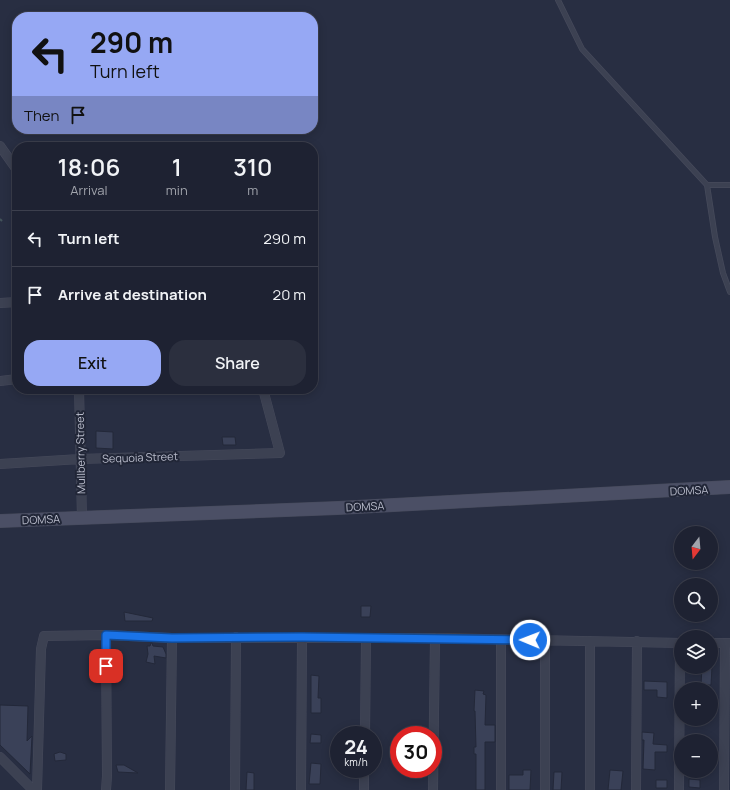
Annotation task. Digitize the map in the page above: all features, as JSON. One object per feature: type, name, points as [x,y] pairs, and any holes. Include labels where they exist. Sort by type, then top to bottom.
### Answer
[{"type":"main road","name":"DOMSA","points":[[0,521],[338,508],[730,488]]},
{"type":"street","points":[[0,146],[12,163]]},
{"type":"street","points":[[0,303],[12,302]]},
{"type":"street","points":[[0,381],[12,380]]},
{"type":"street","name":"Mullberry Street","points":[[79,394],[82,518]]},
{"type":"street","name":"Sequoia Street","points":[[0,464],[80,459],[280,453],[264,394]]},
{"type":"street","points":[[106,635],[106,790]]},
{"type":"street","points":[[37,790],[41,649],[44,636],[106,635],[172,638],[435,638],[674,643]]},
{"type":"street","points":[[236,637],[236,790]]},
{"type":"street","points":[[301,790],[302,637]]},
{"type":"street","points":[[170,790],[172,638]]},
{"type":"street","points":[[365,726],[366,638]]},
{"type":"street","points":[[433,790],[435,638]]},
{"type":"street","points":[[501,640],[501,790]]},
{"type":"street","points":[[545,640],[545,790]]},
{"type":"street","points":[[590,641],[590,790]]},
{"type":"street","points":[[636,790],[637,641]]},
{"type":"street","points":[[724,790],[728,643]]},
{"type":"street","points":[[679,790],[680,674]]},
{"type":"street","points":[[0,757],[33,790]]},
{"type":"street","points":[[364,778],[364,790]]},
{"type":"lane","points":[[558,0],[582,49],[707,185],[715,237],[723,273],[730,292]]},
{"type":"lane","points":[[707,185],[730,185]]},
{"type":"building","points":[[96,431],[113,432],[113,449],[96,448]]},
{"type":"building","points":[[222,437],[235,437],[236,445],[223,445]]},
{"type":"building","points":[[361,606],[371,606],[370,617],[361,617]]},
{"type":"building","points":[[124,612],[153,618],[152,621],[125,621]]},
{"type":"building","points":[[151,643],[153,646],[163,647],[166,654],[166,658],[154,656],[155,664],[146,662],[148,654],[147,646],[150,646]]},
{"type":"building","points":[[702,674],[712,674],[711,682],[701,682]]},
{"type":"building","points":[[311,675],[319,676],[318,698],[321,698],[321,713],[311,713]]},
{"type":"building","points":[[644,681],[667,682],[667,698],[657,697],[657,690],[644,690]]},
{"type":"building","points":[[475,690],[484,691],[483,694],[486,695],[485,725],[495,725],[495,742],[485,742],[485,790],[476,790],[476,754],[474,754],[474,747],[476,747],[474,711]]},
{"type":"building","points":[[0,705],[28,706],[27,741],[32,736],[30,774],[0,745]]},
{"type":"building","points":[[642,732],[654,733],[653,744],[667,745],[667,752],[655,752],[655,770],[643,769],[644,740],[642,740]]},
{"type":"building","points":[[311,734],[321,735],[321,743],[310,743]]},
{"type":"building","points":[[60,752],[66,754],[66,760],[55,761],[54,754]]},
{"type":"building","points":[[311,763],[321,764],[320,784],[309,784]]},
{"type":"building","points":[[116,765],[124,765],[138,773],[118,772]]},
{"type":"building","points":[[523,770],[531,770],[530,790],[509,790],[509,775],[523,775]]},
{"type":"building","points":[[610,770],[623,771],[621,790],[608,790]]},
{"type":"building","points":[[247,772],[254,773],[254,790],[246,790]]},
{"type":"building","points":[[554,772],[562,772],[561,790],[553,790]]},
{"type":"building","points":[[689,779],[700,780],[700,788],[689,787]]},
{"type":"building","points":[[656,780],[667,780],[667,788],[656,788]]},
{"type":"route","points":[[106,666],[106,635],[172,638],[302,637],[530,640]]}]
